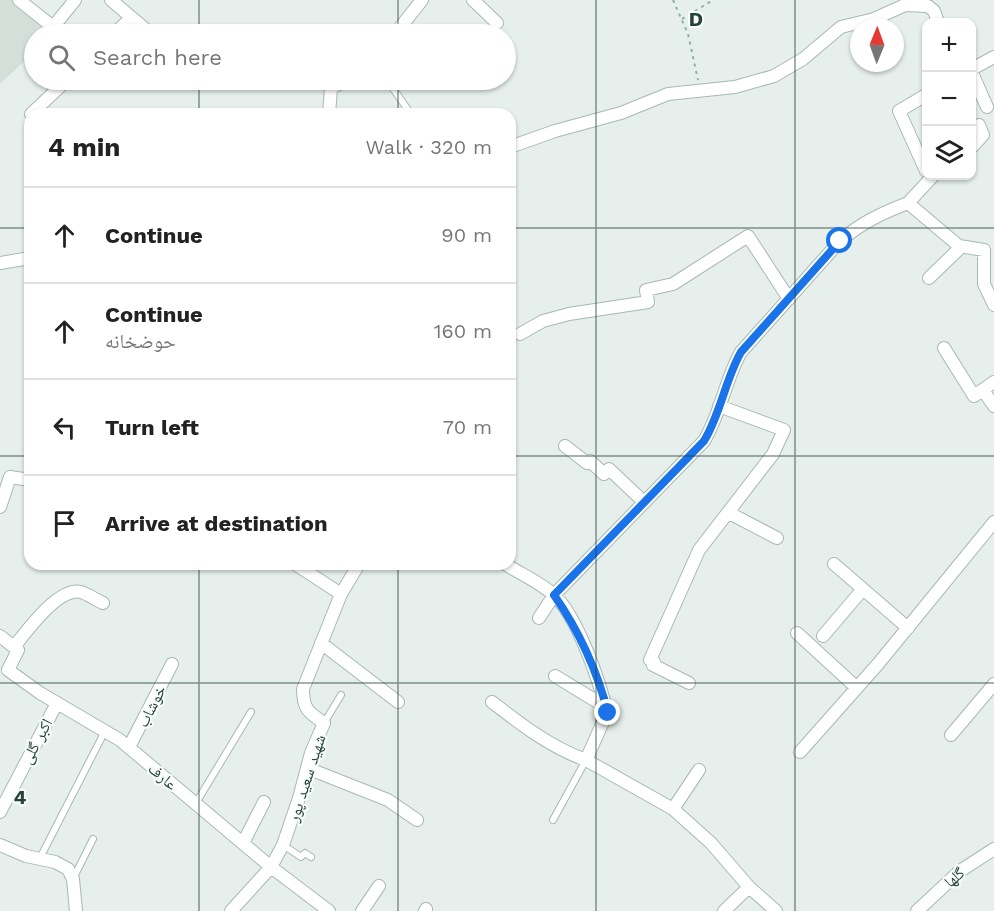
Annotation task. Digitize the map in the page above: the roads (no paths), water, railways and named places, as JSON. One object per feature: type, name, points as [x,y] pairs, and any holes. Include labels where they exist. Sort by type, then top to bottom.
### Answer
[{"type":"street","points":[[19,0],[49,24]]},
{"type":"street","points":[[55,24],[75,0]]},
{"type":"street","points":[[403,24],[422,0]]},
{"type":"street","points":[[473,0],[497,22]]},
{"type":"street","points":[[116,2],[138,24]]},
{"type":"street","points":[[516,145],[555,131],[621,113],[668,94],[735,87],[774,75],[803,60],[841,27],[874,19],[905,5],[928,6],[934,11],[937,18]]},
{"type":"street","points":[[125,24],[131,18]]},
{"type":"street","points":[[976,68],[994,57]]},
{"type":"street","points":[[972,72],[987,107]]},
{"type":"street","points":[[37,108],[56,90]]},
{"type":"street","points":[[329,108],[331,90]]},
{"type":"street","points":[[922,98],[898,111],[922,161]]},
{"type":"street","points":[[976,143],[983,135],[979,125]]},
{"type":"street","points":[[539,618],[554,595],[704,441],[713,426],[733,367],[741,352],[840,241],[856,227],[908,203],[925,180]]},
{"type":"street","points":[[908,203],[961,247],[989,249],[984,284],[994,305]]},
{"type":"street","points":[[520,334],[543,321],[569,314],[648,302],[646,290],[673,284],[748,236],[789,299]]},
{"type":"street","points":[[929,278],[961,247]]},
{"type":"street","points":[[0,263],[24,259]]},
{"type":"street","points":[[944,348],[974,396],[994,382]]},
{"type":"street","points":[[983,390],[994,406]]},
{"type":"street","points":[[688,683],[653,665],[654,662],[650,660],[699,550],[773,454],[784,430],[719,406]]},
{"type":"street","points":[[566,446],[587,463],[590,461],[604,474],[609,469],[644,501]]},
{"type":"street","points":[[0,507],[10,477],[24,479]]},
{"type":"street","points":[[729,513],[777,538]]},
{"type":"street","points":[[800,752],[993,527]]},
{"type":"street","points":[[834,564],[908,628]]},
{"type":"street","points":[[304,570],[341,594]]},
{"type":"street","name":"شهید سعید پور","points":[[231,911],[271,867],[288,834],[307,768],[324,723],[309,713],[303,703],[303,689],[341,594],[355,570]]},
{"type":"street","points":[[514,570],[554,595],[574,625],[592,663],[608,713],[586,760]]},
{"type":"street","points":[[823,636],[862,589]]},
{"type":"street","points":[[0,636],[14,647],[32,618],[70,593],[81,592],[103,603]]},
{"type":"street","points":[[797,633],[857,688]]},
{"type":"street","points":[[321,643],[398,702]]},
{"type":"street","name":"عارف","points":[[14,647],[18,650],[8,670],[129,747],[271,867],[329,911]]},
{"type":"street","name":"خوشاب","points":[[129,747],[172,664]]},
{"type":"street","points":[[555,676],[606,707]]},
{"type":"street","points":[[951,735],[994,684]]},
{"type":"street","points":[[492,702],[530,731],[562,751],[586,760],[673,809],[711,843],[749,887],[776,911]]},
{"type":"street","name":"اکبر گلی","points":[[0,812],[57,703]]},
{"type":"street","points":[[307,768],[388,801],[417,820]]},
{"type":"street","points":[[673,809],[699,770]]},
{"type":"street","points":[[243,843],[264,802]]},
{"type":"street","points":[[0,845],[26,856],[55,862],[68,869],[73,879],[76,911]]},
{"type":"street","name":"گلها","points":[[917,911],[960,871],[994,849]]},
{"type":"street","points":[[362,911],[379,886]]},
{"type":"street","points":[[724,911],[749,887]]},
{"type":"lane","points":[[394,90],[407,108]]},
{"type":"lane","points":[[324,723],[341,695]]},
{"type":"lane","points":[[196,803],[251,712]]},
{"type":"lane","points":[[40,858],[105,731]]},
{"type":"lane","points":[[553,820],[586,760]]},
{"type":"lane","points":[[73,879],[93,840]]},
{"type":"lane","points":[[283,844],[301,857],[305,853],[311,857]]}]
